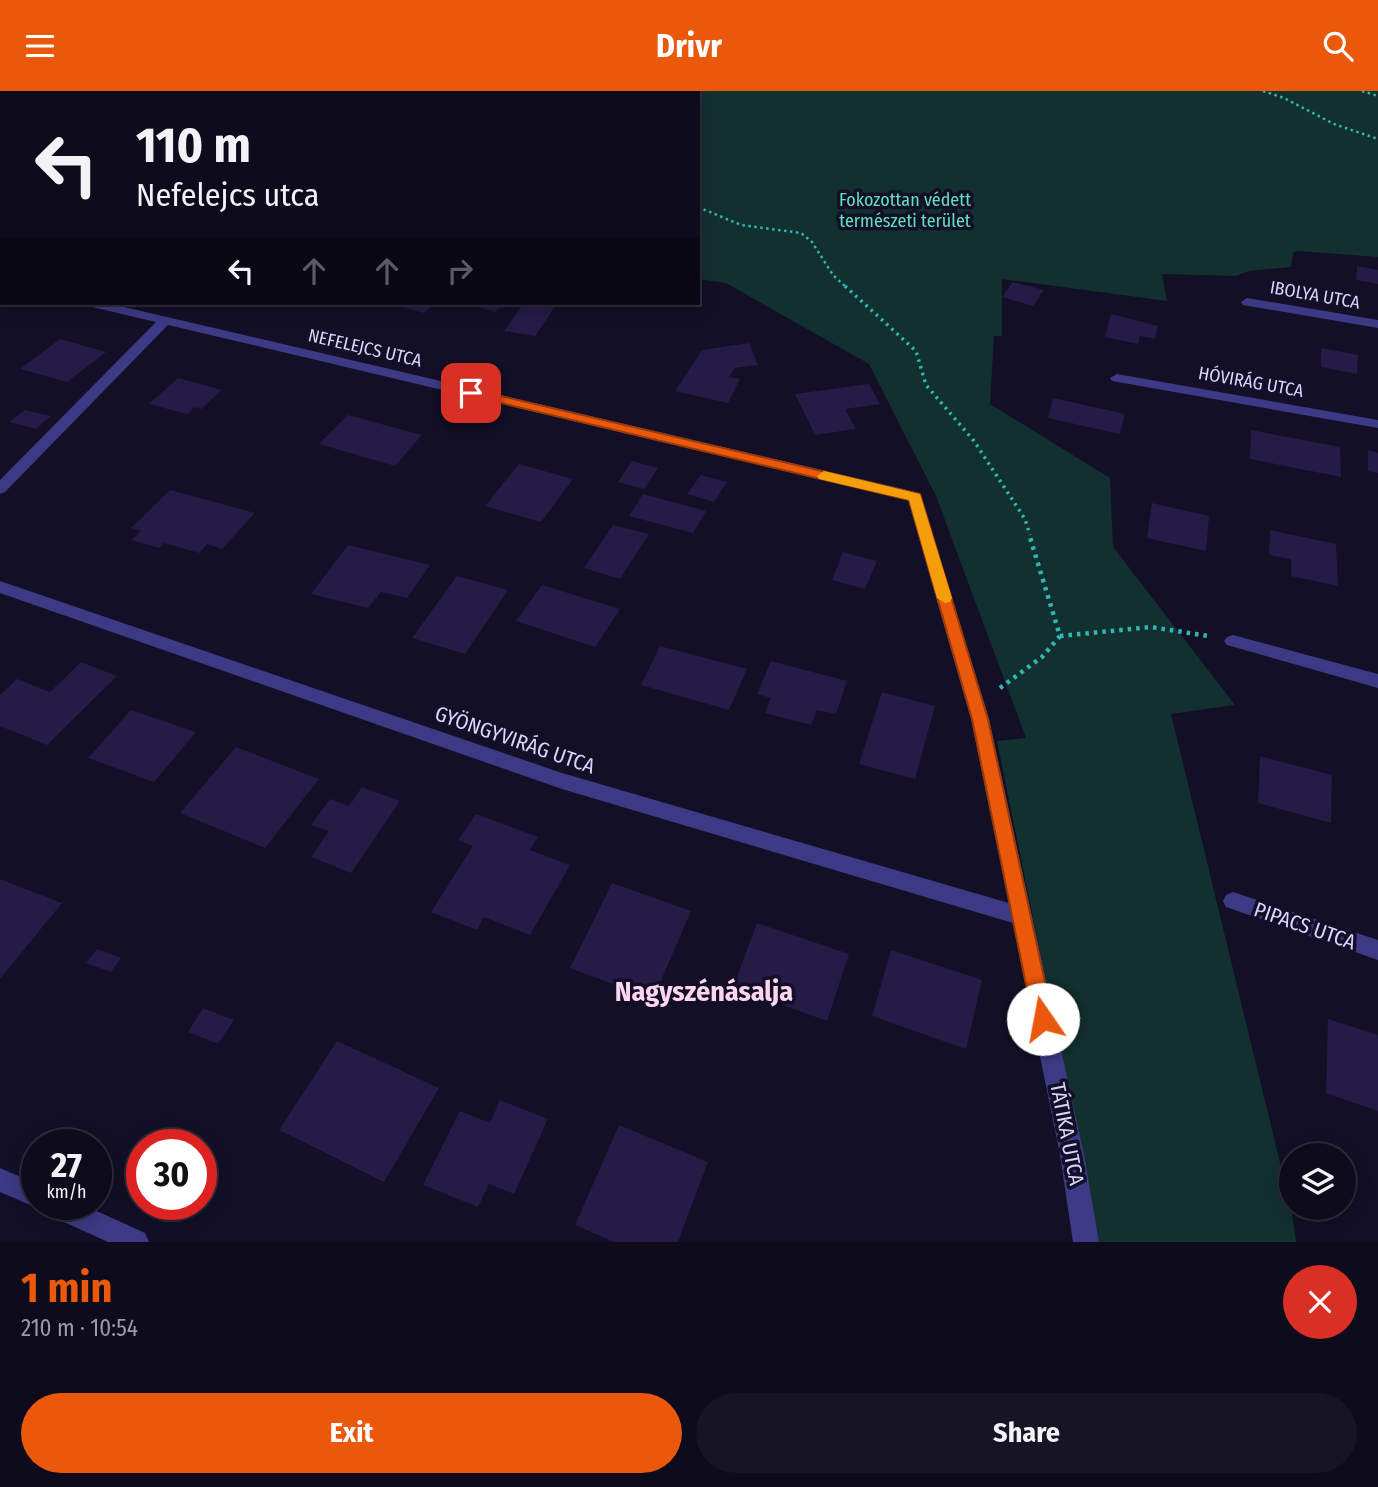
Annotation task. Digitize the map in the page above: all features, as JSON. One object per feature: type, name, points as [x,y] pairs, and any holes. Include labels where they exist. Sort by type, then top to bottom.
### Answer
[{"type":"street","name":"IBOLYA UTCA","points":[[1247,302],[1378,324]]},
{"type":"street","name":"NEFELEJCS UTCA","points":[[101,305],[915,497]]},
{"type":"street","points":[[0,489],[165,320]]},
{"type":"street","name":"HÓVIRÁG UTCA","points":[[1117,378],[1378,424]]},
{"type":"street","name":"TÁTIKA UTCA","points":[[915,497],[975,705],[1072,1155],[1086,1242]]},
{"type":"street","name":"GYÖNGYVIRÁG UTCA","points":[[0,587],[562,781],[1021,916]]},
{"type":"street","points":[[1233,641],[1378,681]]},
{"type":"street","name":"PIPACS UTCA","points":[[1233,901],[1378,950]]},
{"type":"street","points":[[0,1180],[21,1189]]},
{"type":"street","points":[[88,1220],[136,1242]]},
{"type":"path","points":[[1263,91],[1284,98],[1334,124],[1378,139]]},
{"type":"path","points":[[1362,91],[1378,96]]},
{"type":"path","points":[[700,208],[741,225],[801,233],[812,241],[833,275],[916,351],[926,385],[974,441],[1025,519],[1060,636]]},
{"type":"path","points":[[975,705],[1042,657],[1060,636],[1151,627],[1233,641]]},
{"type":"green space","name":"Fokozottan védett természeti terület","points":[[700,91],[1378,91],[1378,257],[1298,251],[1293,253],[1291,267],[1249,271],[1236,276],[1162,274],[1167,301],[1002,279],[1002,336],[994,336],[990,404],[1110,478],[1113,547],[1235,705],[1171,714],[1279,1158],[1279,1220],[1293,1220],[1296,1242],[1099,1242],[997,741],[1026,738],[936,496],[869,364],[726,283],[700,279]]},
{"type":"building","points":[[1357,266],[1378,270],[1378,284],[1356,280]]},
{"type":"building","points":[[1013,282],[1044,290],[1033,306],[1002,297]]},
{"type":"building","points":[[396,305],[432,305],[424,313]]},
{"type":"building","points":[[471,305],[503,305],[495,312]]},
{"type":"building","points":[[523,305],[555,307],[535,336],[504,331]]},
{"type":"building","points":[[1111,314],[1158,326],[1155,339],[1140,336],[1138,344],[1105,337]]},
{"type":"building","points":[[60,339],[106,352],[67,382],[20,369]]},
{"type":"building","points":[[749,343],[758,365],[735,368],[729,377],[740,379],[728,403],[675,391],[702,350]]},
{"type":"building","points":[[1321,348],[1358,355],[1357,374],[1321,367]]},
{"type":"building","points":[[178,378],[222,390],[201,409],[194,407],[187,414],[149,404]]},
{"type":"building","points":[[869,384],[880,404],[845,409],[856,429],[815,435],[795,394]]},
{"type":"building","points":[[1053,398],[1125,414],[1120,434],[1048,418]]},
{"type":"building","points":[[25,410],[51,416],[36,429],[9,422]]},
{"type":"building","points":[[348,415],[422,435],[395,466],[319,444]]},
{"type":"building","points":[[1251,430],[1340,447],[1341,477],[1250,459]]},
{"type":"building","points":[[1368,450],[1378,453],[1378,473],[1368,471]]},
{"type":"building","points":[[632,461],[658,468],[644,489],[618,482]]},
{"type":"building","points":[[519,464],[573,479],[541,522],[485,506]]},
{"type":"building","points":[[701,475],[727,482],[714,502],[687,494]]},
{"type":"building","points":[[170,490],[255,513],[222,549],[207,544],[199,553],[164,543],[159,548],[131,540],[141,531],[131,528]]},
{"type":"building","points":[[643,494],[706,511],[693,533],[629,516]]},
{"type":"building","points":[[1152,503],[1209,516],[1206,551],[1147,538]]},
{"type":"building","points":[[613,525],[649,534],[620,579],[584,568]]},
{"type":"building","points":[[1270,530],[1336,544],[1338,586],[1291,576],[1291,559],[1269,555]]},
{"type":"building","points":[[348,545],[430,565],[407,598],[381,592],[368,608],[311,594]]},
{"type":"building","points":[[843,552],[877,561],[865,589],[832,580]]},
{"type":"building","points":[[457,576],[508,590],[465,654],[412,638]]},
{"type":"building","points":[[542,585],[620,609],[595,647],[516,621]]},
{"type":"building","points":[[660,646],[747,669],[729,710],[641,685]]},
{"type":"building","points":[[771,661],[847,681],[836,714],[817,710],[811,725],[765,713],[771,698],[757,694]]},
{"type":"building","points":[[81,662],[117,676],[47,745],[0,726],[0,695],[17,679],[50,692]]},
{"type":"building","points":[[882,692],[935,706],[915,779],[859,764]]},
{"type":"building","points":[[131,710],[196,732],[154,782],[88,758]]},
{"type":"building","points":[[236,747],[319,779],[265,848],[180,813]]},
{"type":"building","points":[[1260,756],[1332,775],[1331,823],[1258,803]]},
{"type":"building","points":[[362,787],[400,801],[351,873],[311,857],[329,831],[311,825],[330,799],[349,806]]},
{"type":"building","points":[[476,814],[538,837],[530,850],[570,865],[530,935],[484,917],[477,930],[431,912],[473,846],[458,840]]},
{"type":"building","points":[[0,879],[62,903],[0,979]]},
{"type":"building","points":[[612,883],[691,911],[653,999],[570,968]]},
{"type":"building","points":[[757,923],[849,954],[827,1021],[733,987]]},
{"type":"building","points":[[97,949],[121,958],[111,972],[86,963]]},
{"type":"building","points":[[891,950],[982,980],[966,1049],[872,1016]]},
{"type":"building","points":[[203,1008],[234,1020],[218,1044],[188,1032]]},
{"type":"building","points":[[1328,1019],[1378,1035],[1378,1111],[1326,1093]]},
{"type":"building","points":[[337,1041],[439,1088],[384,1182],[279,1130]]},
{"type":"building","points":[[500,1100],[548,1119],[514,1194],[489,1184],[478,1207],[423,1185],[460,1111],[490,1123]]},
{"type":"building","points":[[619,1125],[708,1162],[678,1242],[614,1242],[575,1225]]},
{"type":"slow traffic","points":[[824,476],[915,497],[945,598]]},
{"type":"district","name":"Nagyszénásalja","points":[[704,991]]},
{"type":"route","points":[[471,393],[915,497],[980,719],[1043,1019]]}]
